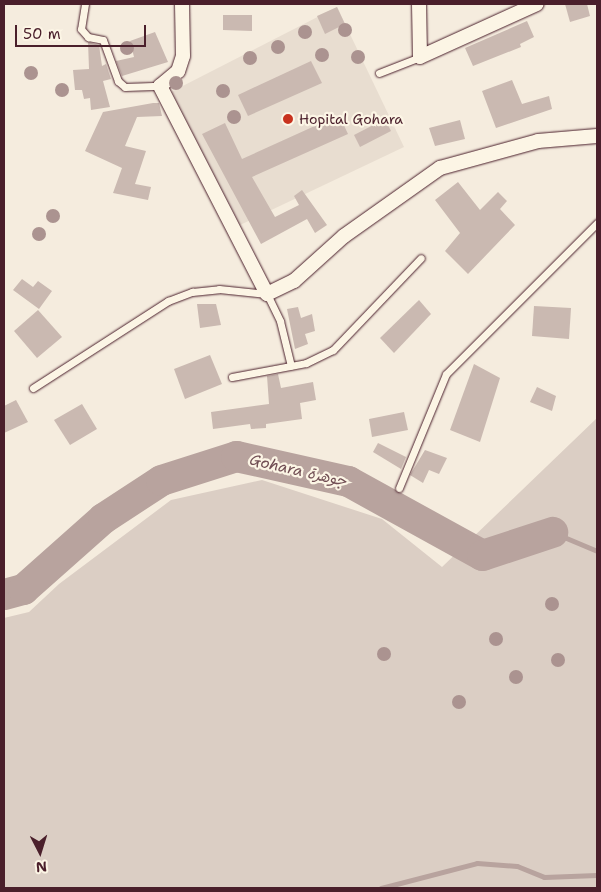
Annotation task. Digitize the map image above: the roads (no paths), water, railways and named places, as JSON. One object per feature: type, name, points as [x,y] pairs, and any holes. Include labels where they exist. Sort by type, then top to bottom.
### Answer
[{"type":"street","points":[[182,4],[183,56],[178,71],[160,86],[267,294],[294,281],[344,236],[440,168],[538,141],[597,136]]},
{"type":"street","points":[[419,4],[420,57],[537,4]]},
{"type":"lane","points":[[85,4],[81,29],[88,36],[103,40],[118,81],[125,87],[160,86]]},
{"type":"lane","points":[[379,74],[420,57]]},
{"type":"lane","points":[[399,488],[446,374],[597,224]]},
{"type":"lane","points":[[232,377],[291,366],[333,350],[421,258]]},
{"type":"lane","points":[[33,388],[168,301],[192,292],[219,289],[267,294],[280,321],[291,366]]},
{"type":"waterway","name":"Gohara جوهرة","points":[[4,594],[23,589],[103,518],[161,480],[236,456],[348,481],[482,555],[552,532]]},
{"type":"waterway","points":[[552,532],[597,551]]},
{"type":"waterway","points":[[381,888],[477,863],[517,866],[544,877],[597,875]]},
{"type":"place","name":"Hopital Gohara","points":[[288,119]]}]
